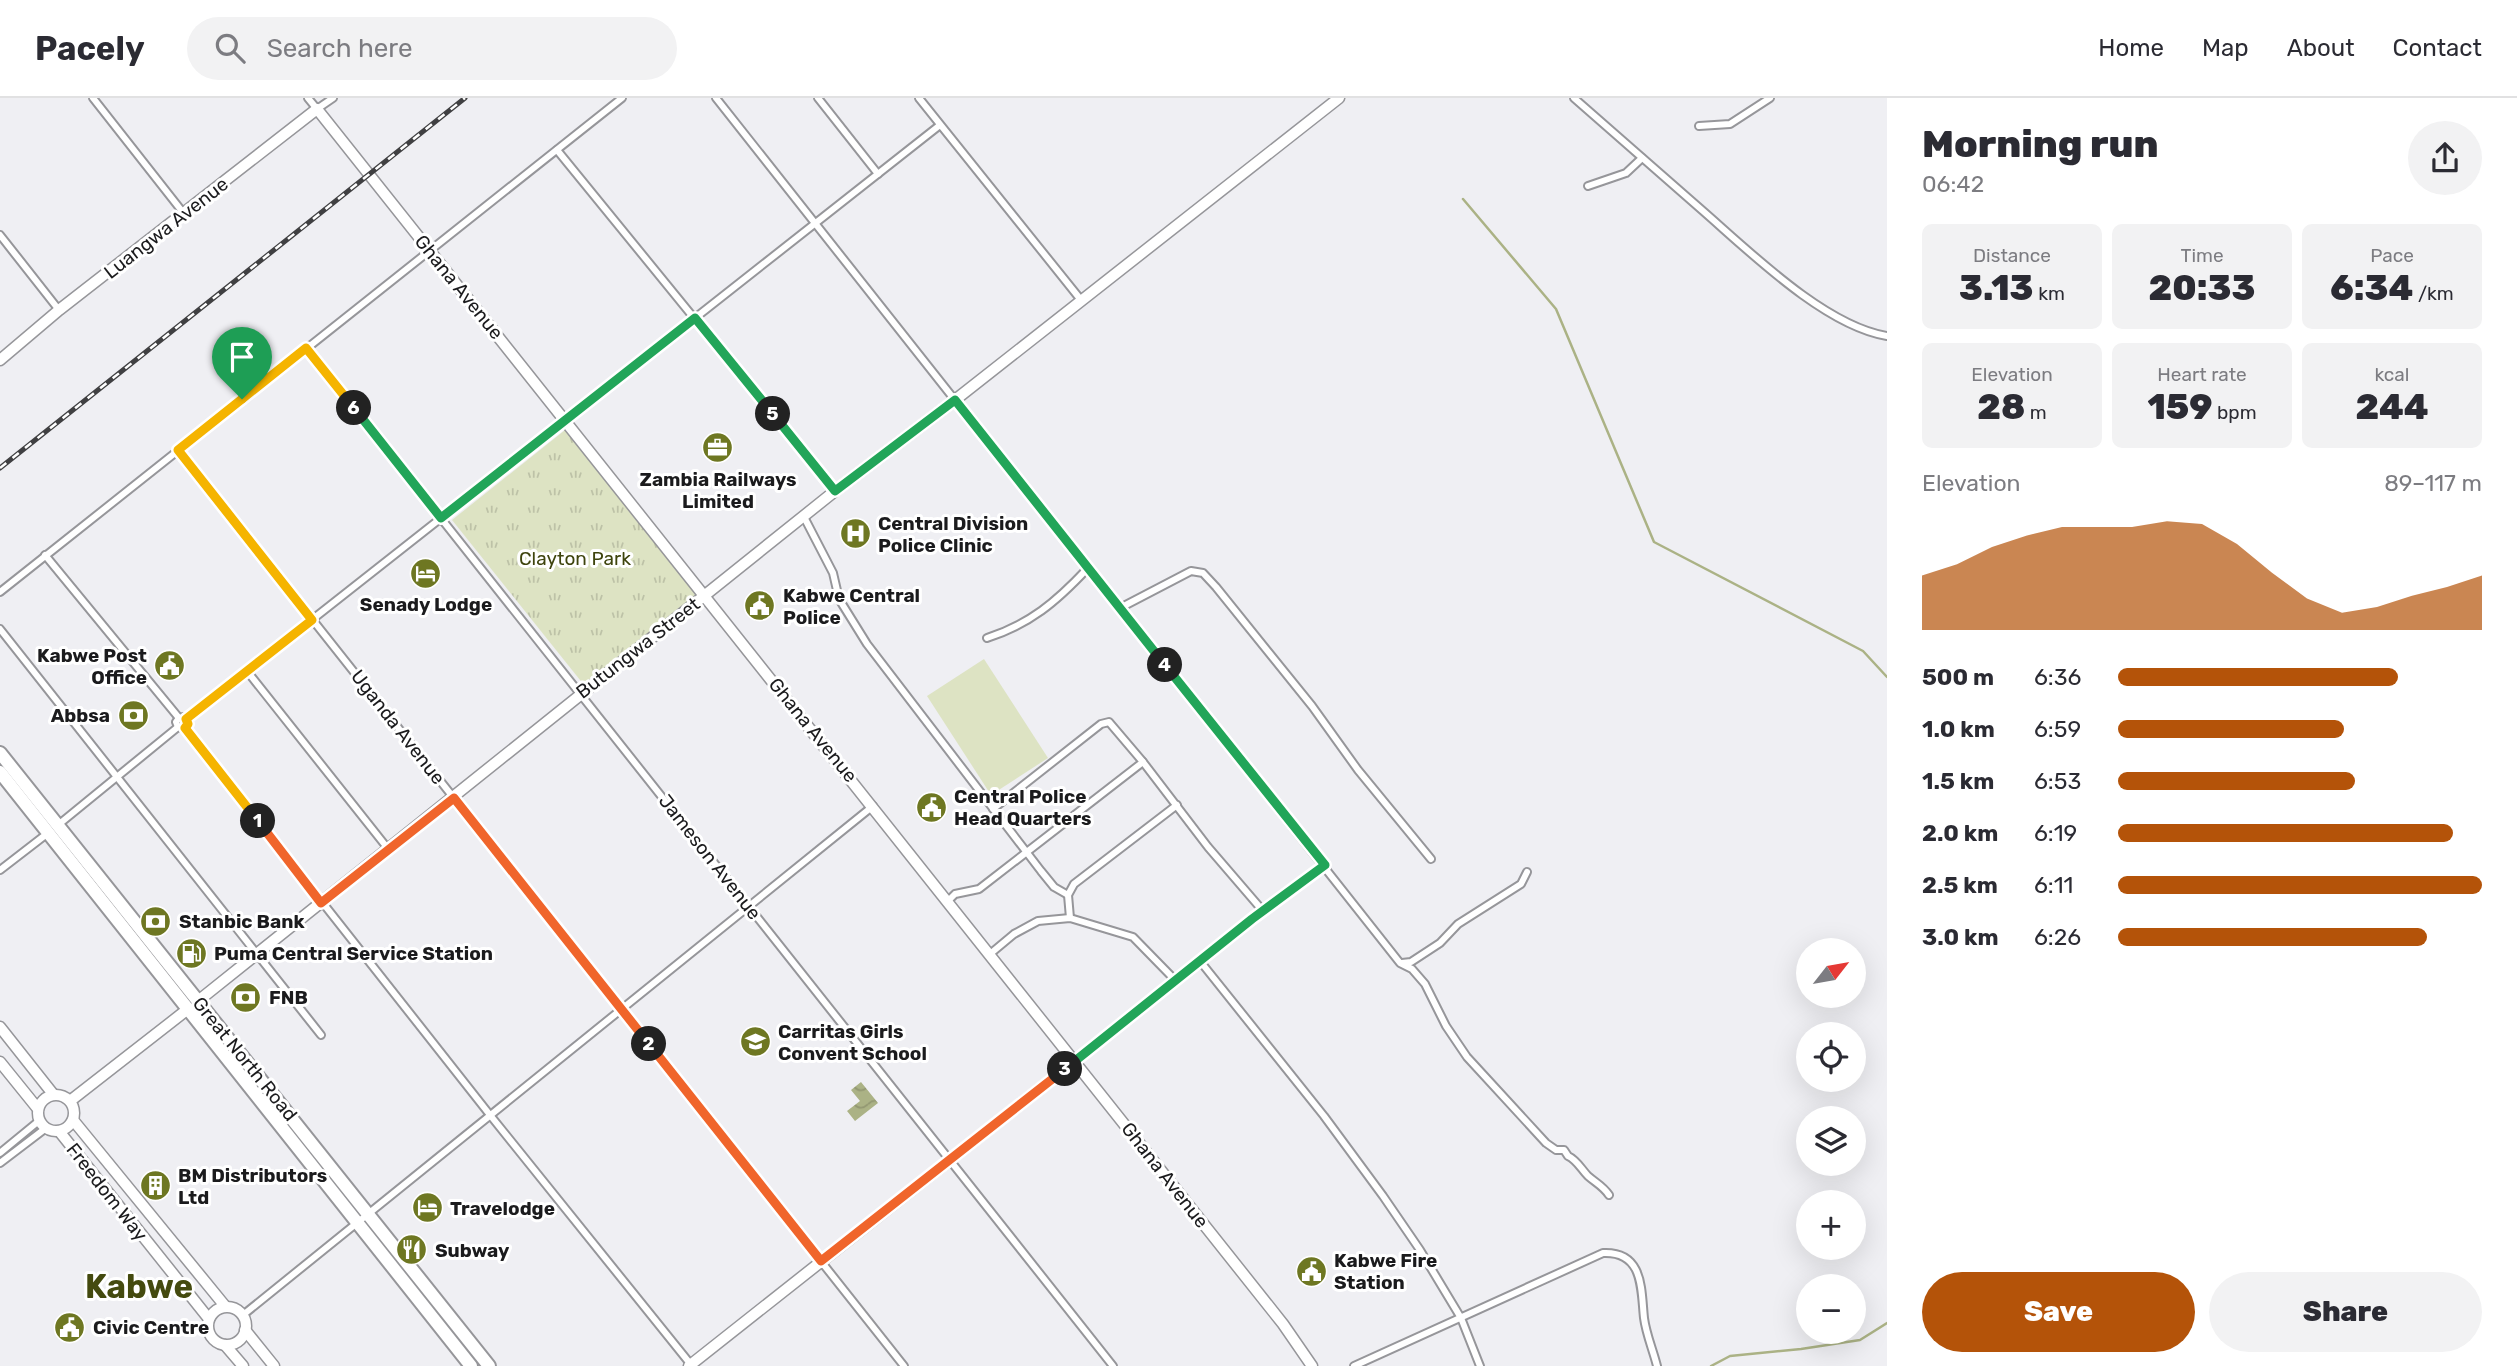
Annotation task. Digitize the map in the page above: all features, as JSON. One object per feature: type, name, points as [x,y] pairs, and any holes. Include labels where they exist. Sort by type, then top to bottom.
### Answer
[{"type":"highway","name":"Great North Road","points":[[0,753],[53,829],[193,1005],[275,1119],[489,1366]]},
{"type":"highway","name":"Great North Road","points":[[0,772],[53,829]]},
{"type":"highway","name":"Great North Road","points":[[193,1005],[298,1126],[471,1366]]},
{"type":"highway","points":[[275,1119],[282,1119],[286,1111]]},
{"type":"highway","points":[[287,1134],[290,1126],[298,1126]]},
{"type":"main road","name":"Butungwa Street","points":[[70,1101],[389,850],[580,693],[835,491],[1339,98]]},
{"type":"main road","name":"Luangwa Avenue","points":[[0,360],[59,310],[317,109]]},
{"type":"main road","name":"Ghana Avenue","points":[[317,109],[1075,1061],[1283,1324],[1312,1366]]},
{"type":"main road","points":[[0,1027],[53,1094]]},
{"type":"main road","points":[[691,1366],[1075,1061]]},
{"type":"main road","points":[[0,1062],[41,1119],[59,1131],[73,1120],[75,1110],[63,1095],[53,1094],[45,1098],[41,1119]]},
{"type":"main road","name":"Freedom Way","points":[[73,1120],[225,1307]]},
{"type":"main road","name":"Freedom Way","points":[[59,1131],[209,1319]]},
{"type":"main road","points":[[170,1272],[187,1260]]},
{"type":"main road","points":[[243,1366],[225,1345],[211,1336],[209,1319],[215,1310],[235,1308],[243,1315],[245,1330],[274,1366]]},
{"type":"main road","points":[[225,1345],[240,1340],[245,1330]]},
{"type":"street","points":[[93,98],[184,215]]},
{"type":"street","name":"Ghana Avenue","points":[[308,98],[317,109]]},
{"type":"street","name":"Luangwa Avenue","points":[[317,109],[333,98]]},
{"type":"street","points":[[0,592],[622,98]]},
{"type":"street","points":[[716,98],[1400,962],[1425,984],[1446,1026],[1467,1057],[1546,1143],[1573,1157],[1609,1195]]},
{"type":"street","points":[[818,98],[878,174]]},
{"type":"street","points":[[919,98],[1082,300]]},
{"type":"street","points":[[1574,98],[1758,259],[1833,316],[1857,328],[1887,336]]},
{"type":"street","points":[[1699,126],[1730,124],[1770,98]]},
{"type":"street","points":[[183,718],[247,671],[940,125]]},
{"type":"street","points":[[557,150],[835,491]]},
{"type":"street","points":[[1588,186],[1626,173],[1642,158]]},
{"type":"street","points":[[0,235],[59,310]]},
{"type":"street","name":"Jameson Avenue","points":[[306,348],[1113,1366]]},
{"type":"street","name":"Uganda Avenue","points":[[178,450],[904,1366]]},
{"type":"street","points":[[804,517],[833,573],[839,600],[867,644],[1054,887],[1060,893],[1068,895]]},
{"type":"street","points":[[0,870],[117,776],[188,724],[46,555]]},
{"type":"street","points":[[987,638],[1027,622],[1068,589],[1087,569]]},
{"type":"street","points":[[1120,608],[1191,571],[1203,573],[1312,706],[1358,770],[1431,859]]},
{"type":"street","points":[[0,629],[321,1035]]},
{"type":"street","points":[[247,671],[389,850]]},
{"type":"street","points":[[993,809],[1105,722],[1112,725],[1208,847],[1264,911]]},
{"type":"street","points":[[181,727],[691,1366]]},
{"type":"street","points":[[947,901],[956,894],[979,889],[1143,762]]},
{"type":"street","points":[[1069,918],[1068,895],[1074,884],[1177,805]]},
{"type":"street","points":[[243,1315],[873,806]]},
{"type":"street","points":[[1075,1061],[1325,865]]},
{"type":"street","points":[[1400,962],[1411,962],[1440,943],[1458,924],[1521,884],[1527,872]]},
{"type":"street","points":[[989,954],[1014,934],[1038,921],[1069,918],[1133,937],[1175,980]]},
{"type":"street","points":[[1200,961],[1324,1116],[1376,1186],[1420,1250],[1461,1318],[1480,1366]]},
{"type":"street","points":[[0,1153],[41,1119]]},
{"type":"street","points":[[0,1163],[41,1119]]},
{"type":"street","points":[[1354,1366],[1603,1253],[1613,1253],[1624,1258],[1639,1275],[1644,1318],[1657,1366]]},
{"type":"green space","name":"Clayton Park","points":[[565,430],[697,595],[584,685],[452,520]]},
{"type":"green space","points":[[984,659],[1048,758],[991,795],[927,696]]},
{"type":"water","points":[[861,1082],[878,1103],[855,1121],[847,1111],[860,1101],[851,1090]]},
{"type":"waterway","points":[[1463,199],[1556,309],[1654,542],[1863,651],[1887,677]]},
{"type":"waterway","points":[[1711,1366],[1730,1356],[1860,1340],[1887,1323]]},
{"type":"railway","points":[[0,468],[465,98]]},
{"type":"place","name":"Zambia Railways Limited","points":[[718,448]]},
{"type":"place","name":"Central Division Police Clinic","points":[[855,534]]},
{"type":"place","name":"Senady Lodge","points":[[426,573]]},
{"type":"place","name":"Kabwe Central Police","points":[[760,606]]},
{"type":"place","name":"Kabwe Post Office","points":[[170,666]]},
{"type":"place","name":"Abbsa","points":[[133,715]]},
{"type":"place","name":"Central Police Head Quarters","points":[[931,807]]},
{"type":"place","name":"Stanbic Bank","points":[[156,921]]},
{"type":"place","name":"Puma Central Service Station","points":[[191,953]]},
{"type":"place","name":"FNB","points":[[246,997]]},
{"type":"place","name":"Carritas Girls Convent School","points":[[755,1042]]},
{"type":"place","name":"BM Distributors Ltd","points":[[155,1186]]},
{"type":"place","name":"Travelodge","points":[[427,1208]]},
{"type":"place","name":"Subway","points":[[412,1250]]},
{"type":"place","name":"Kabwe Fire Station","points":[[1311,1271]]},
{"type":"place","name":"Civic Centre","points":[[70,1327]]},
{"type":"district","name":"Kabwe","points":[[139,1286]]},
{"type":"route","points":[[695,318],[835,491],[955,400],[1325,865],[1252,919],[821,1261],[454,798],[321,903],[185,728],[188,724],[186,719],[312,620],[178,450],[242,399],[306,348],[441,518],[695,318]]}]
